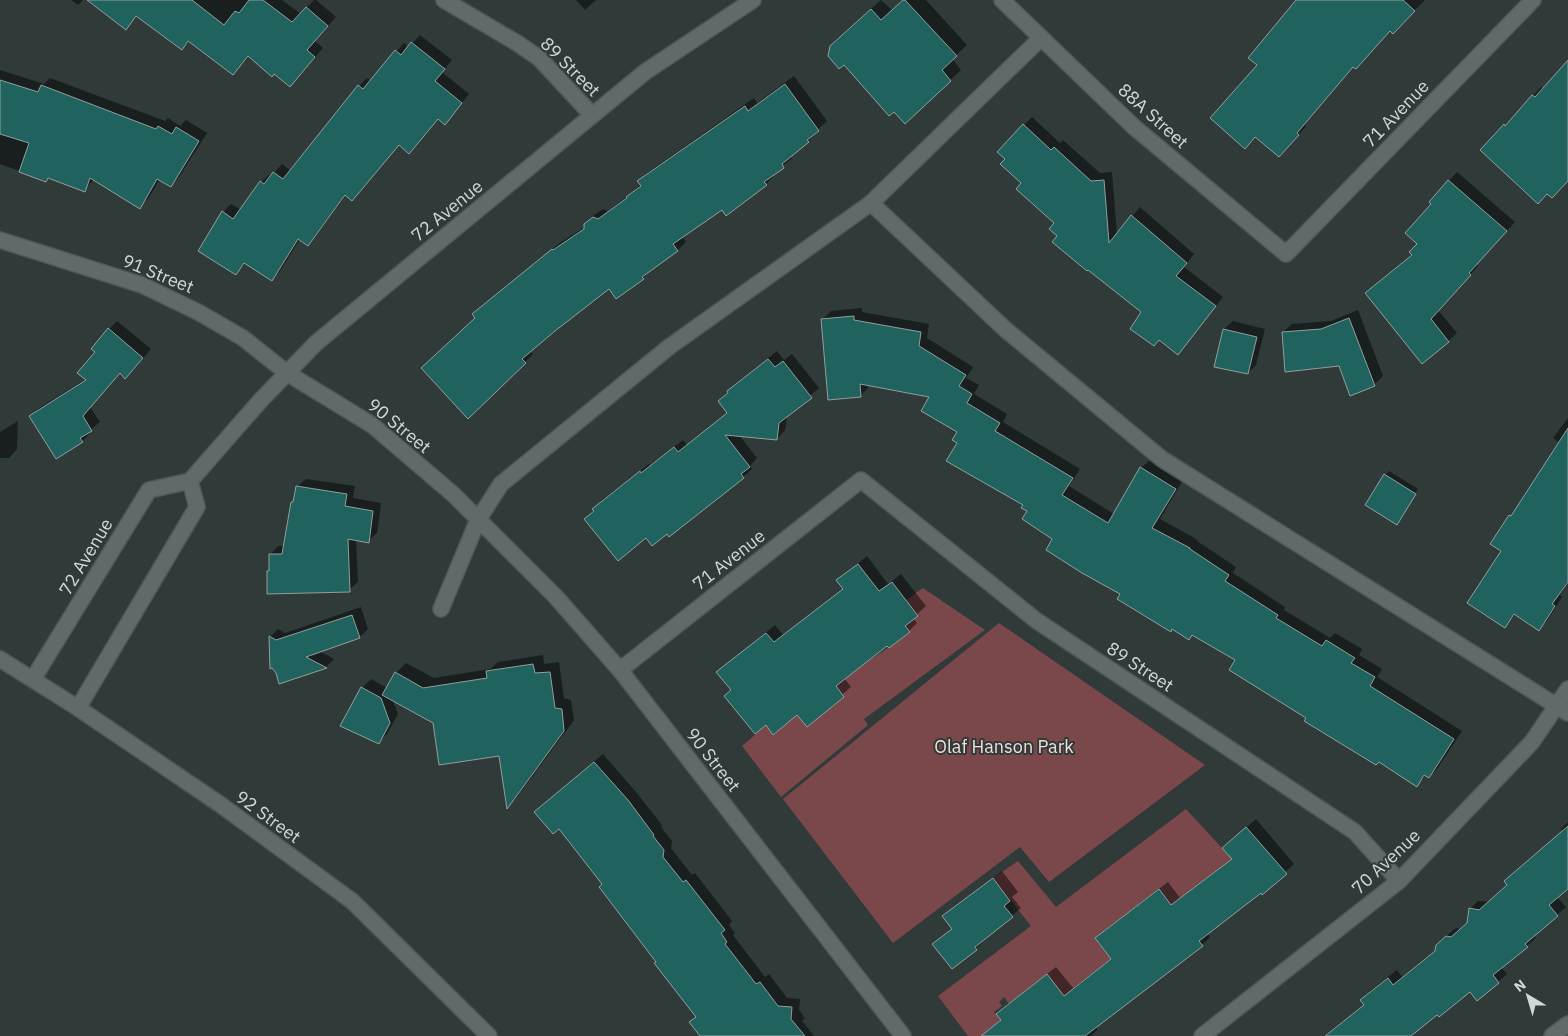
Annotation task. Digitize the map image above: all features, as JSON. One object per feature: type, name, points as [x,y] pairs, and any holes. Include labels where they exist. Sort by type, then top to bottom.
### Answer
[{"type":"street","name":"89 Street","points":[[444,0],[539,58],[592,115]]},
{"type":"street","name":"72 Avenue","points":[[33,679],[149,490],[190,481],[316,343],[645,72],[753,0]]},
{"type":"street","name":"88A Street","points":[[1002,0],[1134,127],[1286,254]]},
{"type":"street","name":"71 Avenue","points":[[1286,254],[1532,0]]},
{"type":"street","points":[[441,609],[478,520],[501,484],[661,353],[871,203],[1041,38]]},
{"type":"street","points":[[871,203],[1006,330],[1162,459],[1562,709]]},
{"type":"street","name":"91 Street","points":[[0,240],[142,285],[198,312],[235,334],[287,373]]},
{"type":"street","name":"90 Street","points":[[287,373],[372,425],[454,495],[556,597],[620,670],[903,1036]]},
{"type":"street","name":"89 Street","points":[[861,480],[1036,621],[1355,832],[1399,881]]},
{"type":"street","name":"71 Avenue","points":[[620,670],[861,480]]},
{"type":"street","points":[[78,708],[197,507],[190,481]]},
{"type":"street","name":"92 Street","points":[[0,659],[78,708],[221,806],[352,901],[489,1036]]},
{"type":"street","name":"70 Avenue","points":[[1202,1036],[1399,881],[1562,709],[1568,689]]},
{"type":"street","points":[[1552,1036],[1568,1024]]},
{"type":"green space","points":[[923,588],[985,630],[864,719],[868,725],[781,797],[742,746],[766,725],[774,735],[785,725],[778,717],[844,697],[836,687],[853,672],[910,632],[905,626],[918,615],[906,600]]},
{"type":"green space","name":"Olaf Hanson Park","points":[[999,623],[1205,765],[1049,882],[1020,847],[893,943],[783,799]]},
{"type":"green space","points":[[1186,809],[1233,860],[1188,927],[1158,889],[1131,910],[1146,948],[1122,917],[1095,938],[1106,953],[1111,950],[1115,956],[1073,989],[1075,1009],[1047,975],[1034,1036],[1004,997],[999,1002],[1002,1006],[994,1012],[1001,1020],[993,1036],[968,1036],[938,996],[1031,926],[993,878],[1018,861],[1056,907]]},
{"type":"building","points":[[87,0],[192,0],[224,25],[235,11],[239,13],[249,0],[263,0],[292,22],[306,7],[328,26],[307,50],[315,57],[290,87],[274,74],[272,77],[248,56],[233,75],[188,41],[182,50],[136,16],[126,30]]},
{"type":"building","points":[[903,0],[957,56],[942,70],[951,81],[905,124],[894,112],[889,116],[844,65],[839,69],[828,56],[830,46],[871,9],[881,20]]},
{"type":"building","points":[[1296,0],[1403,0],[1415,11],[1393,34],[1390,31],[1356,69],[1353,67],[1279,157],[1255,137],[1245,149],[1210,118],[1257,65],[1248,58]]},
{"type":"building","points":[[411,42],[445,69],[435,81],[462,103],[445,125],[438,119],[409,154],[399,145],[352,201],[345,195],[308,246],[298,239],[272,281],[244,263],[236,275],[198,251],[222,211],[233,219],[260,181],[264,184],[273,172],[283,179],[358,85],[363,89],[395,50],[401,55]]},
{"type":"building","points":[[1568,60],[1568,181],[1552,198],[1547,194],[1538,204],[1480,150],[1504,124],[1505,126],[1532,95],[1535,97]]},
{"type":"building","points":[[0,80],[38,92],[41,85],[156,129],[158,126],[172,134],[176,127],[199,141],[171,187],[157,179],[140,209],[90,178],[85,192],[48,178],[46,182],[19,172],[29,143],[0,134]]},
{"type":"building","points":[[785,84],[819,131],[807,140],[809,142],[782,164],[784,168],[764,182],[767,185],[726,216],[722,210],[673,244],[678,251],[642,277],[644,279],[616,299],[609,289],[555,331],[522,359],[526,363],[468,419],[421,368],[475,318],[472,314],[552,249],[584,229],[584,224],[593,217],[598,219],[627,198],[641,186],[637,181],[745,106],[748,111]]},
{"type":"building","points":[[1023,124],[1051,150],[1054,147],[1091,181],[1104,180],[1109,243],[1131,215],[1187,263],[1176,276],[1216,306],[1178,355],[1159,340],[1154,346],[1130,329],[1141,312],[1052,242],[1057,236],[1049,229],[1054,223],[1016,189],[1021,183],[1000,164],[1005,159],[997,152]]},
{"type":"building","points":[[1448,180],[1507,231],[1469,273],[1471,275],[1431,319],[1449,342],[1422,364],[1365,293],[1412,255],[1409,252],[1417,244],[1405,233],[1431,204],[1429,202]]},
{"type":"building","points":[[854,316],[854,320],[921,332],[919,346],[966,375],[959,386],[972,394],[967,403],[1000,423],[995,431],[1073,478],[1062,495],[1108,523],[1140,467],[1176,489],[1152,528],[1190,548],[1229,575],[1225,581],[1278,615],[1276,618],[1322,646],[1326,640],[1355,658],[1351,663],[1375,677],[1370,686],[1454,739],[1429,778],[1424,775],[1417,787],[1379,762],[1376,765],[1304,721],[1306,718],[1229,670],[1235,660],[1192,635],[1189,640],[1172,629],[1171,632],[1117,599],[1120,594],[1046,550],[1052,539],[1022,519],[1027,511],[1021,508],[1023,505],[946,461],[957,443],[952,440],[957,432],[921,411],[929,397],[860,384],[861,397],[828,400],[821,319]]},
{"type":"building","points":[[1349,318],[1375,386],[1350,396],[1339,366],[1285,372],[1282,332],[1321,329]]},
{"type":"building","points":[[108,328],[143,358],[125,379],[120,373],[83,416],[92,431],[80,438],[83,442],[56,459],[29,416],[86,380],[77,373],[95,352],[91,349]]},
{"type":"building","points":[[1223,329],[1257,337],[1248,374],[1214,367]]},
{"type":"building","points":[[768,359],[775,367],[783,361],[812,398],[779,423],[777,440],[725,435],[750,467],[741,474],[744,478],[669,537],[667,534],[652,546],[646,538],[618,561],[584,519],[594,511],[592,509],[640,471],[641,473],[674,447],[678,452],[727,413],[718,401],[728,393],[727,391]]},
{"type":"building","points":[[1568,428],[1568,582],[1552,604],[1555,606],[1539,631],[1514,614],[1505,628],[1467,603],[1501,551],[1490,544],[1509,515],[1511,516]]},
{"type":"building","points":[[1384,474],[1416,494],[1397,525],[1365,505]]},
{"type":"building","points":[[296,486],[347,494],[345,506],[373,511],[369,543],[348,539],[350,592],[267,594],[269,554],[282,554],[291,502],[293,502]]},
{"type":"building","points":[[858,564],[879,591],[892,582],[918,616],[905,626],[910,632],[889,648],[887,646],[836,686],[844,697],[807,727],[797,715],[773,735],[766,725],[755,734],[724,696],[731,690],[716,672],[766,633],[774,642],[843,589],[836,580]]},
{"type":"building","points":[[352,615],[360,638],[306,657],[327,668],[279,684],[276,673],[272,668],[270,669],[269,636],[276,640]]},
{"type":"building","points":[[533,664],[535,673],[550,672],[555,708],[562,709],[564,731],[507,809],[499,756],[439,765],[433,723],[382,695],[395,672],[423,688],[487,678],[486,671]]},
{"type":"building","points":[[361,687],[381,698],[390,723],[379,744],[340,726]]},
{"type":"building","points":[[594,762],[628,800],[654,835],[664,850],[663,857],[683,882],[686,880],[725,930],[721,933],[727,942],[725,944],[756,984],[760,982],[778,1006],[792,1007],[791,1019],[805,1036],[700,1036],[689,1022],[696,1017],[599,887],[602,884],[559,829],[553,834],[534,812]]},
{"type":"building","points":[[1568,826],[1568,889],[1549,905],[1558,916],[1525,944],[1528,947],[1493,975],[1499,983],[1477,1001],[1470,992],[1439,1017],[1437,1015],[1411,1036],[1325,1036],[1364,1005],[1360,1000],[1388,978],[1393,985],[1435,951],[1436,945],[1446,936],[1451,937],[1467,923],[1469,908],[1479,910],[1507,885],[1504,881]]},
{"type":"building","points":[[1246,827],[1287,874],[1262,895],[1261,893],[1199,941],[1203,946],[1085,1036],[981,1036],[1001,1020],[996,1014],[1047,974],[1064,996],[1111,959],[1095,938],[1159,889],[1171,905],[1232,859],[1222,848]]},
{"type":"building","points":[[993,878],[1010,901],[1004,906],[1013,917],[975,947],[977,950],[952,969],[932,944],[952,929],[942,916]]}]
